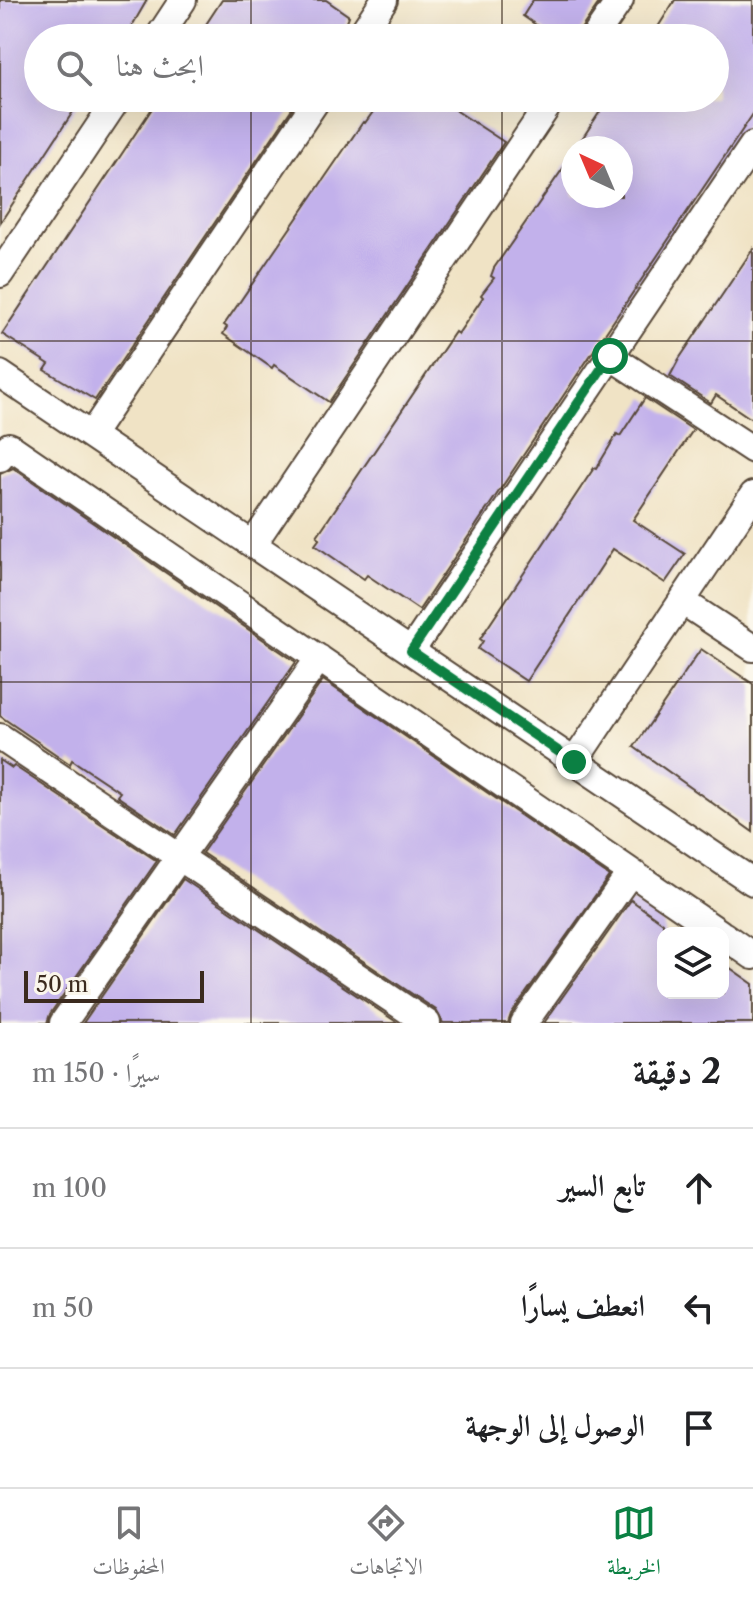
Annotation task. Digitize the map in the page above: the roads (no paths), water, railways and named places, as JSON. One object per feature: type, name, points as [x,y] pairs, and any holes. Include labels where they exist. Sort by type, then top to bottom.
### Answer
[{"type":"street","points":[[167,24],[183,0]]},
{"type":"street","points":[[604,24],[620,0]]},
{"type":"street","points":[[366,24],[376,3]]},
{"type":"street","points":[[0,274],[109,112]]},
{"type":"street","points":[[91,435],[309,112]]},
{"type":"street","points":[[253,544],[544,112]]},
{"type":"street","points":[[411,651],[753,145]]},
{"type":"street","points":[[610,356],[753,450]]},
{"type":"street","points":[[0,374],[753,882]]},
{"type":"street","points":[[0,458],[9,446],[711,927]]},
{"type":"street","points":[[574,762],[753,495]]},
{"type":"street","points":[[682,601],[753,648]]},
{"type":"street","points":[[63,1023],[319,658]]},
{"type":"street","points":[[0,737],[427,1023]]},
{"type":"street","points":[[524,1023],[631,872]]},
{"type":"street","points":[[729,940],[753,956]]}]
